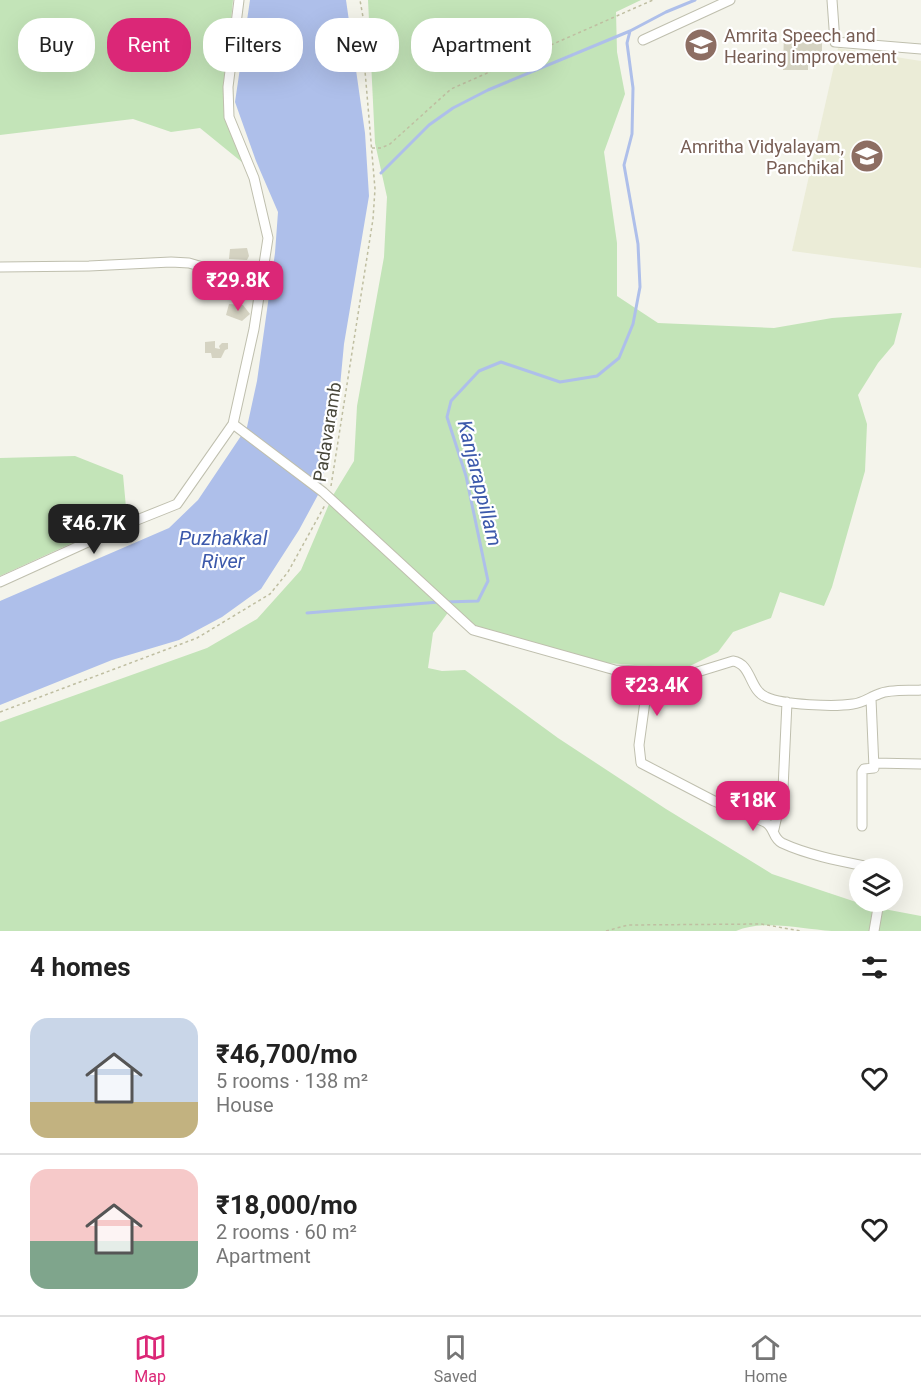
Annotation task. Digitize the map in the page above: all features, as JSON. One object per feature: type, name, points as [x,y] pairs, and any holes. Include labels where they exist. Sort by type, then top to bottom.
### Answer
[{"type":"street","points":[[0,582],[177,504],[233,424],[254,329],[268,238],[254,178],[229,117],[228,87],[239,0]]},
{"type":"street","points":[[643,40],[730,0]]},
{"type":"street","points":[[832,0],[835,42],[921,49]]},
{"type":"street","points":[[0,267],[89,267],[189,263],[230,275],[260,291]]},
{"type":"street","points":[[233,424],[326,494],[473,630],[615,670],[694,673],[739,662],[744,665],[757,691],[767,698],[787,702],[853,704],[879,694],[921,690]]},
{"type":"street","points":[[649,672],[639,745],[640,763],[714,801],[765,822],[774,829]]},
{"type":"street","points":[[862,826],[862,772],[864,769],[874,768],[871,699]]},
{"type":"street","points":[[787,702],[783,789],[774,829],[776,839],[812,853],[849,862]]},
{"type":"street","points":[[874,763],[921,764]]},
{"type":"street","points":[[874,931],[877,912]]},
{"type":"path","name":"Padavaramb","points":[[0,712],[197,638],[270,594],[293,564],[334,476],[342,406],[374,219],[375,189],[365,71],[366,34],[360,0]]},
{"type":"path","points":[[372,148],[381,148],[390,144],[451,89],[653,0]]},
{"type":"path","points":[[606,931],[628,925],[739,924],[761,924],[801,931]]},
{"type":"shaded area","name":"Amritha Vidyalayam, Panchikal","points":[[838,48],[921,61],[921,268],[792,251]]},
{"type":"green space","points":[[0,0],[233,0],[231,18],[203,18],[203,72],[226,72],[224,97],[229,128],[243,163],[200,128],[171,132],[133,119],[0,135]]},
{"type":"green space","points":[[368,0],[641,0],[616,12],[617,52],[625,94],[604,152],[617,243],[617,296],[658,323],[774,328],[832,318],[902,313],[894,344],[878,363],[858,395],[867,424],[865,471],[832,587],[824,606],[780,592],[771,618],[733,632],[718,652],[690,666],[606,663],[473,627],[452,607],[433,633],[428,668],[442,671],[465,670],[558,738],[666,809],[772,874],[849,900],[849,912],[900,912],[921,916],[921,931],[832,931],[771,925],[747,927],[736,931],[0,931],[0,722],[207,648],[257,619],[301,570],[332,497],[354,461],[357,406],[384,257],[387,197],[375,143],[372,72],[399,72],[399,18],[369,18]]},
{"type":"green space","points":[[75,456],[123,475],[127,518],[0,576],[0,458]]},
{"type":"water","name":"Puzhakkal River","points":[[250,0],[346,0],[349,18],[315,18],[315,72],[356,72],[365,133],[369,196],[344,344],[337,418],[319,493],[299,530],[261,589],[222,617],[179,640],[112,660],[0,705],[0,601],[169,528],[198,500],[247,427],[257,381],[275,253],[278,212],[256,161],[235,102],[239,72],[303,72],[303,18],[247,18]]},
{"type":"building","points":[[784,31],[808,31],[807,40],[822,40],[822,56],[808,56],[808,70],[783,70]]},
{"type":"building","points":[[247,248],[249,256],[247,260],[229,259],[230,249]]},
{"type":"building","points":[[229,304],[243,305],[250,314],[242,321],[226,315]]},
{"type":"building","points":[[215,341],[215,348],[220,349],[219,346],[222,343],[228,343],[228,349],[221,358],[212,358],[211,353],[205,353],[205,342]]},
{"type":"waterway","name":"Kanjarappillam","points":[[446,602],[478,601],[488,581],[466,476],[447,417],[451,401],[479,371],[501,362],[560,382],[597,376],[619,358],[633,324],[640,287],[638,244],[624,165],[632,134],[633,88],[627,43],[630,31],[695,0]]},
{"type":"waterway","points":[[381,173],[429,125],[453,108],[488,90],[630,31]]},
{"type":"waterway","name":"Kanjarappillam","points":[[307,613],[439,602]]},
{"type":"place","name":"Amrita Speech and Hearing improvement","points":[[701,45]]},
{"type":"place","name":"Amritha Vidyalayam, Panchikal","points":[[867,156]]}]
